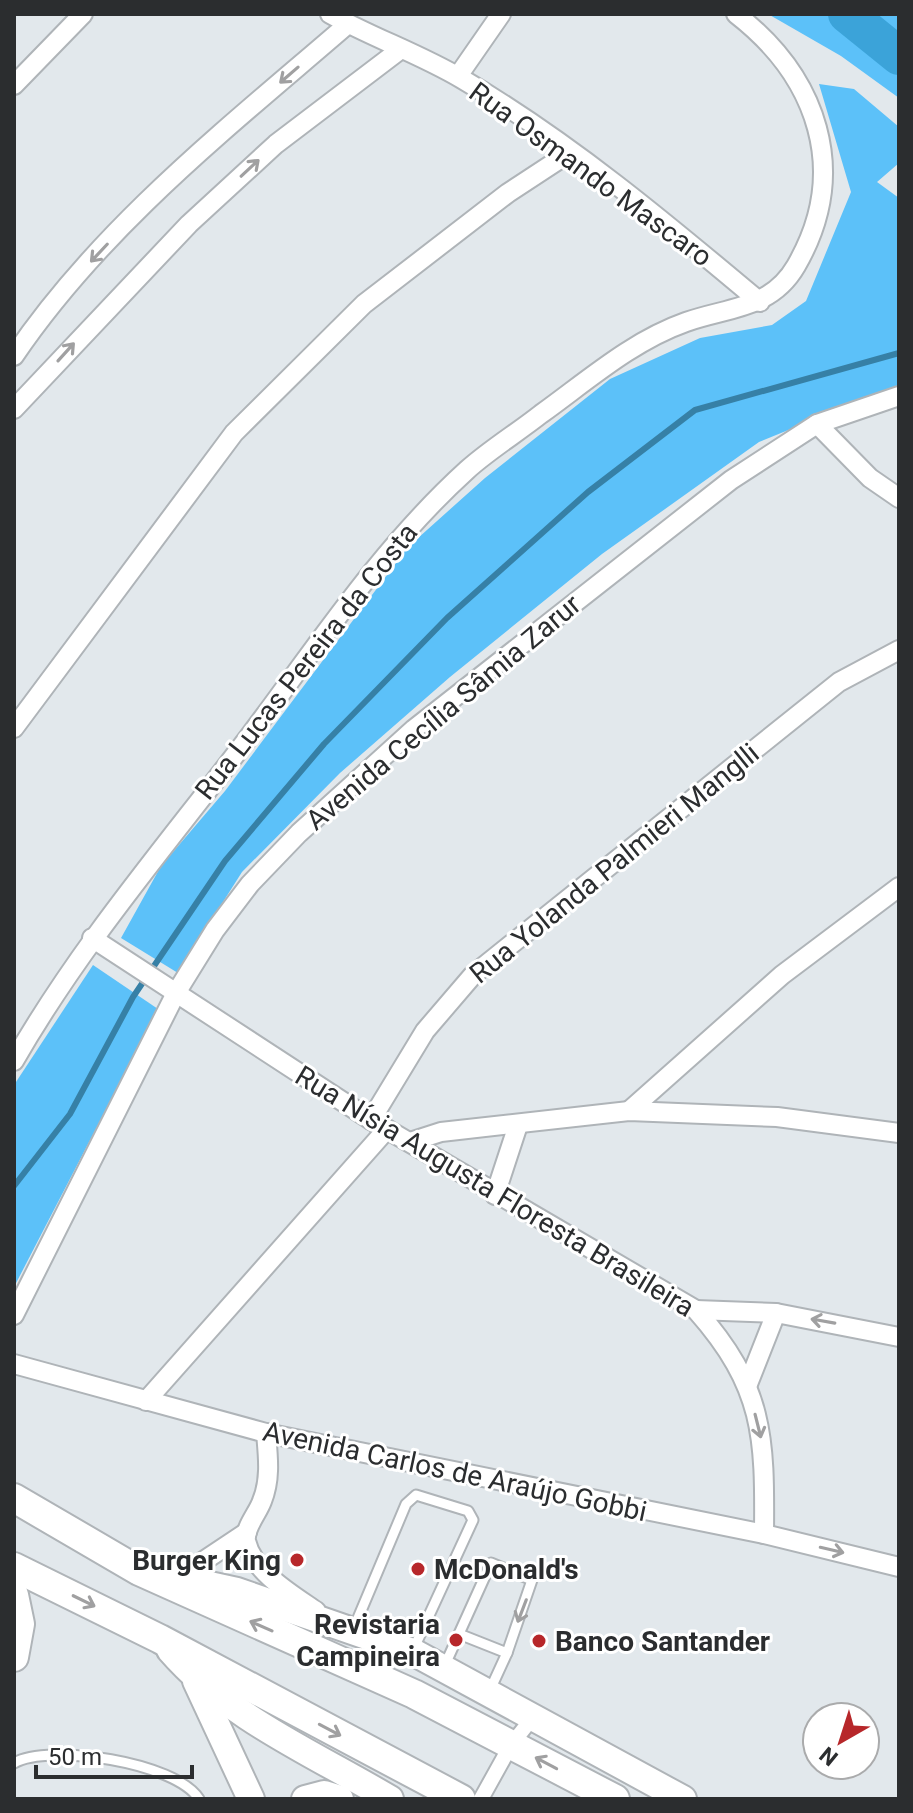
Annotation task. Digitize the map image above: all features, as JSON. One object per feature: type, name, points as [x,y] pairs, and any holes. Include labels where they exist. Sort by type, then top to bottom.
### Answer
[{"type":"main road","points":[[14,1498],[139,1571],[414,1694],[615,1799]]},
{"type":"main road","points":[[14,1567],[160,1639],[461,1799]]},
{"type":"main road","points":[[139,1571],[237,1591],[413,1652],[683,1799]]},
{"type":"main road","points":[[14,1595],[20,1624],[14,1657]]},
{"type":"main road","points":[[160,1639],[242,1715],[283,1742],[390,1799]]},
{"type":"main road","points":[[191,1670],[251,1799]]},
{"type":"main road","points":[[305,1799],[324,1794],[340,1799]]},
{"type":"street","points":[[14,85],[81,14]]},
{"type":"street","name":"Rua Osmando Mascaro","points":[[330,14],[458,76],[662,221],[760,302]]},
{"type":"street","points":[[458,76],[501,14]]},
{"type":"street","points":[[736,14],[791,66],[813,110],[824,153],[823,189],[798,263],[785,283],[760,302]]},
{"type":"street","points":[[14,356],[37,322],[146,203],[348,24]]},
{"type":"street","points":[[15,406],[98,316],[243,174],[276,144],[401,49]]},
{"type":"street","points":[[14,728],[234,433],[364,304],[508,193],[569,153]]},
{"type":"street","name":"Rua Lucas Pereira da Costa","points":[[14,1061],[22,1034],[92,938],[398,538],[469,467],[640,343],[683,323],[760,302]]},
{"type":"street","name":"Avenida Cecília Sâmia Zarur","points":[[14,1315],[170,988],[250,884],[299,833],[414,729],[719,489],[817,424],[899,396]]},
{"type":"street","points":[[817,424],[870,478],[899,498]]},
{"type":"street","name":"Rua Yolanda Palmieri Manglli","points":[[146,1401],[379,1124],[425,1031],[473,975],[839,682],[899,650]]},
{"type":"street","points":[[629,1111],[782,975],[899,887]]},
{"type":"street","name":"Rua Nísia Augusta Floresta Brasileira","points":[[92,938],[379,1124],[495,1195],[696,1310],[717,1334],[748,1384],[765,1451],[764,1534]]},
{"type":"street","points":[[410,1142],[441,1132],[629,1111],[777,1117],[899,1133]]},
{"type":"street","points":[[495,1195],[518,1125]]},
{"type":"street","points":[[696,1310],[776,1313],[899,1337]]},
{"type":"street","points":[[748,1384],[776,1313]]},
{"type":"street","name":"Avenida Carlos de Araújo Gobbi","points":[[14,1364],[266,1433],[764,1534],[899,1567]]},
{"type":"street","points":[[266,1433],[266,1485],[246,1542],[260,1565],[284,1590],[344,1626]]},
{"type":"street","points":[[178,1578],[247,1532]]},
{"type":"street","points":[[481,1799],[511,1745],[534,1716]]},
{"type":"lane","points":[[344,1626],[410,1499],[416,1495],[468,1511],[472,1523],[413,1652]]},
{"type":"lane","points":[[443,1669],[491,1563],[528,1576],[532,1585],[489,1691]]},
{"type":"lane","points":[[459,1634],[507,1653]]},
{"type":"lane","points":[[14,1763],[33,1755],[98,1758],[144,1765],[187,1785],[199,1799]]},
{"type":"shaded area","points":[[768,14],[899,14],[899,98],[841,56]]},
{"type":"shaded area","points":[[819,84],[854,89],[899,127],[899,163],[877,182],[899,198],[899,385],[759,442],[602,554],[450,677],[340,773],[242,872],[178,973],[121,938],[161,866],[225,791],[408,547],[485,478],[610,379],[700,338],[772,325],[806,301],[851,192]]},
{"type":"shaded area","points":[[93,965],[158,1009],[14,1287],[14,1085]]},
{"type":"waterway","points":[[847,14],[899,56]]},
{"type":"waterway","points":[[14,1186],[70,1114],[133,997],[225,861],[324,744],[447,618],[588,492],[695,410],[899,353]]},
{"type":"place","name":"Burger King","points":[[297,1560]]},
{"type":"place","name":"McDonald's","points":[[418,1569]]},
{"type":"place","name":"Revistaria Campineira","points":[[456,1640]]},
{"type":"place","name":"Banco Santander","points":[[539,1641]]}]
